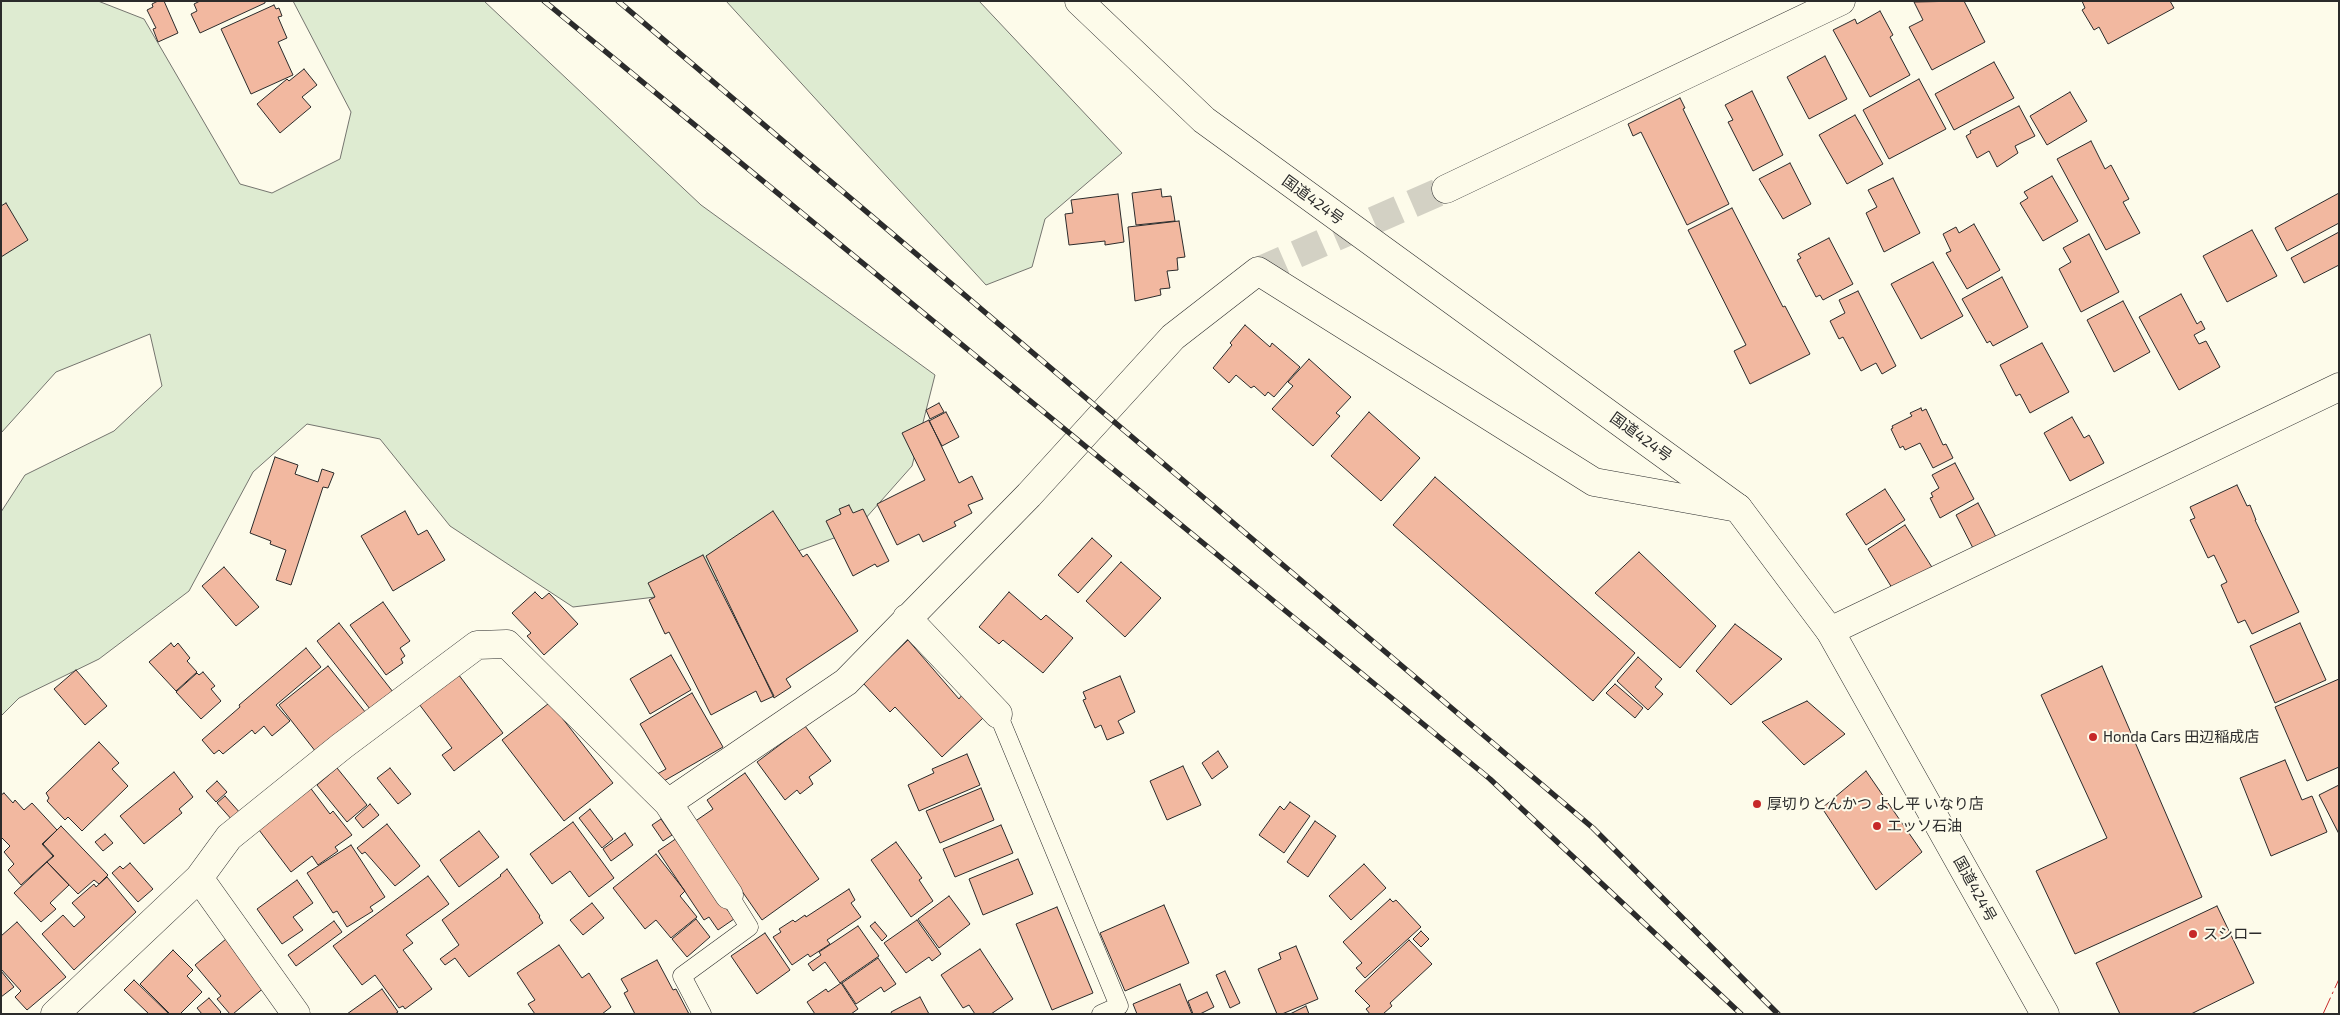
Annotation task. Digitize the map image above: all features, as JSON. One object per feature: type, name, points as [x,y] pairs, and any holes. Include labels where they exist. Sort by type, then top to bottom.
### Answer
[{"type":"main road","name":"国道424号","points":[[1079,1],[1204,120],[1738,508],[1830,631],[2045,1014]]},
{"type":"main road","points":[[1446,189],[1841,1]]},
{"type":"main road","points":[[668,804],[846,682],[1029,495],[1173,337],[1258,271],[1594,482],[1738,508]]},
{"type":"main road","points":[[1830,631],[2339,387]]},
{"type":"main road","points":[[907,618],[998,714]]},
{"type":"main road","points":[[55,1014],[199,878],[229,837],[342,746],[477,645],[507,644],[668,804],[729,895]]},
{"type":"main road","points":[[199,878],[296,1014]]},
{"type":"lane","points":[[998,714],[1119,1006],[1101,1014]]},
{"type":"lane","points":[[702,1014],[682,976],[749,927],[729,895]]},
{"type":"green space","points":[[1,1],[98,1],[144,19],[240,184],[272,193],[340,159],[351,112],[293,1],[484,1],[701,205],[935,375],[912,466],[857,528],[845,534],[680,594],[573,607],[450,526],[380,439],[307,424],[253,472],[189,591],[99,659],[19,698],[1,716],[1,512],[25,475],[114,431],[162,386],[150,334],[56,372],[1,433]]},
{"type":"green space","points":[[726,1],[979,1],[1122,153],[1045,219],[1032,267],[986,285]]},
{"type":"building","points":[[158,1],[164,1],[178,33],[158,42],[153,29],[156,28],[147,10]]},
{"type":"building","points":[[200,1],[265,1],[265,3],[200,33],[191,14],[197,11],[194,4]]},
{"type":"building","points":[[1964,1],[1985,42],[1932,70],[1909,27],[1923,20],[1914,2]]},
{"type":"building","points":[[2082,1],[2170,1],[2174,8],[2108,44],[2099,27],[2094,30],[2082,10],[2085,8]]},
{"type":"building","points":[[274,5],[276,9],[279,8],[282,16],[278,17],[287,38],[278,42],[293,75],[251,94],[221,29]]},
{"type":"building","points":[[1880,11],[1893,35],[1890,37],[1910,75],[1870,97],[1833,30],[1855,19],[1857,24]]},
{"type":"building","points":[[1825,56],[1847,99],[1809,119],[1787,77]]},
{"type":"building","points":[[1994,62],[2014,98],[1954,130],[1935,94]]},
{"type":"building","points":[[304,69],[317,85],[302,97],[311,107],[280,133],[257,104],[287,79],[289,81]]},
{"type":"building","points":[[1919,79],[1946,129],[1889,159],[1863,110]]},
{"type":"building","points":[[1752,91],[1783,155],[1753,171],[1728,122],[1733,120],[1725,105]]},
{"type":"building","points":[[2070,92],[2087,121],[2047,145],[2030,116]]},
{"type":"building","points":[[1680,98],[1685,108],[1683,109],[1729,204],[1687,225],[1641,132],[1633,136],[1628,124]]},
{"type":"building","points":[[2019,106],[2035,136],[2015,146],[2018,153],[1997,167],[1989,151],[1977,158],[1966,136],[1971,133],[1970,131]]},
{"type":"building","points":[[1855,115],[1883,164],[1847,184],[1819,135]]},
{"type":"building","points":[[2091,141],[2105,169],[2111,165],[2129,199],[2123,202],[2140,233],[2106,250],[2057,159]]},
{"type":"building","points":[[1790,163],[1811,204],[1783,219],[1759,179]]},
{"type":"building","points":[[2052,176],[2078,221],[2043,241],[2020,203],[2028,198],[2024,192]]},
{"type":"building","points":[[1893,178],[1920,233],[1884,252],[1866,213],[1877,207],[1868,190]]},
{"type":"building","points":[[1161,189],[1162,197],[1171,196],[1175,221],[1136,225],[1132,193]]},
{"type":"building","points":[[2339,193],[2339,223],[2287,251],[2275,228]]},
{"type":"building","points":[[1118,194],[1124,242],[1105,245],[1105,241],[1069,245],[1065,214],[1073,213],[1071,200]]},
{"type":"building","points":[[6,203],[28,240],[1,257],[1,206]]},
{"type":"building","points":[[1732,208],[1783,307],[1785,306],[1810,354],[1750,384],[1734,351],[1746,345],[1688,230]]},
{"type":"building","points":[[1179,221],[1185,257],[1177,258],[1178,270],[1167,271],[1170,288],[1160,289],[1161,295],[1135,301],[1128,227]]},
{"type":"building","points":[[1974,224],[2000,270],[1967,289],[1946,253],[1951,251],[1943,234],[1956,227],[1959,233]]},
{"type":"building","points":[[2252,230],[2277,276],[2227,302],[2203,256]]},
{"type":"building","points":[[2339,232],[2339,265],[2304,283],[2291,258]]},
{"type":"building","points":[[2089,234],[2119,292],[2081,312],[2059,269],[2071,262],[2063,248]]},
{"type":"building","points":[[1829,238],[1853,284],[1823,300],[1820,295],[1816,297],[1797,260],[1801,258],[1798,254]]},
{"type":"building","points":[[1933,262],[1963,316],[1921,339],[1891,284]]},
{"type":"building","points":[[2002,277],[2028,327],[1993,346],[1990,341],[1987,343],[1962,299]]},
{"type":"building","points":[[1858,291],[1896,366],[1882,374],[1876,363],[1861,371],[1843,337],[1839,339],[1830,321],[1845,313],[1839,300]]},
{"type":"building","points":[[2181,294],[2197,324],[2201,321],[2205,329],[2194,335],[2199,344],[2206,341],[2220,367],[2179,390],[2139,317]]},
{"type":"building","points":[[2123,301],[2150,352],[2114,372],[2087,320]]},
{"type":"building","points":[[1245,325],[1270,347],[1272,343],[1300,367],[1274,397],[1268,392],[1265,396],[1254,386],[1251,388],[1236,375],[1229,383],[1213,368],[1232,345],[1230,343]]},
{"type":"building","points":[[2042,343],[2069,392],[2030,413],[2020,394],[2016,396],[2000,365]]},
{"type":"building","points":[[1309,359],[1351,397],[1336,413],[1340,416],[1313,446],[1272,409],[1293,386],[1288,382]]},
{"type":"building","points":[[939,403],[944,412],[930,419],[926,410]]},
{"type":"building","points":[[1921,408],[1922,411],[1926,409],[1943,445],[1946,444],[1953,458],[1933,468],[1920,443],[1905,450],[1903,446],[1900,448],[1891,429],[1893,428],[1892,426],[1912,416],[1910,413]]},
{"type":"building","points":[[946,412],[959,437],[942,446],[929,421]]},
{"type":"building","points":[[1369,412],[1420,458],[1381,501],[1331,456]]},
{"type":"building","points":[[2072,417],[2084,438],[2089,435],[2104,463],[2070,481],[2044,433]]},
{"type":"building","points":[[929,420],[959,483],[972,476],[983,499],[968,505],[972,513],[954,522],[956,526],[923,542],[919,534],[897,545],[877,504],[925,480],[902,433]]},
{"type":"building","points":[[275,457],[298,465],[295,474],[318,482],[322,469],[334,473],[328,488],[323,487],[291,585],[276,580],[286,550],[270,544],[271,541],[250,533]]},
{"type":"building","points":[[1955,463],[1974,499],[1940,518],[1930,498],[1933,497],[1931,493],[1939,488],[1932,475]]},
{"type":"building","points":[[1435,477],[1635,653],[1593,701],[1393,525]]},
{"type":"building","points":[[2237,485],[2247,506],[2250,505],[2255,520],[2299,612],[2252,634],[2245,620],[2238,623],[2221,585],[2227,582],[2214,555],[2208,558],[2190,520],[2195,518],[2190,507]]},
{"type":"building","points":[[1885,489],[1905,520],[1866,545],[1846,514]]},
{"type":"building","points":[[1978,503],[1996,537],[1976,554],[1956,515]]},
{"type":"building","points":[[849,505],[853,513],[863,509],[889,561],[877,567],[875,564],[853,576],[826,521],[841,514],[839,509]]},
{"type":"building","points":[[405,511],[418,535],[427,530],[445,560],[393,591],[361,536]]},
{"type":"building","points":[[773,511],[803,557],[807,554],[858,631],[786,679],[791,687],[774,698],[706,556]]},
{"type":"building","points":[[1905,525],[1935,572],[1897,596],[1868,549]]},
{"type":"building","points":[[1092,538],[1112,556],[1078,593],[1058,575]]},
{"type":"building","points":[[1639,552],[1716,626],[1680,668],[1595,593]]},
{"type":"building","points":[[703,555],[774,696],[761,702],[756,691],[711,715],[669,632],[665,634],[649,600],[655,597],[648,583]]},
{"type":"building","points":[[1121,562],[1161,598],[1125,637],[1086,601]]},
{"type":"building","points":[[224,567],[259,607],[236,626],[202,586]]},
{"type":"building","points":[[535,592],[542,599],[549,593],[578,624],[544,655],[527,636],[531,633],[512,613]]},
{"type":"building","points":[[1009,592],[1041,620],[1046,615],[1073,638],[1043,673],[1003,640],[999,644],[979,627]]},
{"type":"building","points":[[383,602],[410,641],[400,648],[405,656],[401,659],[403,663],[386,675],[350,625]]},
{"type":"building","points":[[339,623],[393,692],[370,709],[317,641]]},
{"type":"building","points":[[2300,623],[2326,680],[2275,703],[2250,646]]},
{"type":"building","points":[[1735,624],[1782,659],[1731,705],[1696,671]]},
{"type":"building","points":[[908,640],[959,699],[962,695],[983,718],[942,757],[895,707],[890,712],[863,683]]},
{"type":"building","points":[[171,643],[174,647],[178,643],[190,658],[187,661],[197,672],[176,691],[149,662]]},
{"type":"building","points":[[306,648],[321,667],[276,705],[290,721],[272,736],[264,726],[255,734],[252,730],[223,754],[219,750],[214,754],[202,740],[240,707],[239,705]]},
{"type":"building","points":[[671,655],[691,690],[650,714],[630,679]]},
{"type":"building","points":[[1638,657],[1662,679],[1655,687],[1663,694],[1648,710],[1617,681]]},
{"type":"building","points":[[328,666],[366,713],[316,752],[279,705]]},
{"type":"building","points":[[2102,666],[2202,897],[2075,954],[2036,871],[2107,838],[2041,695]]},
{"type":"building","points":[[76,670],[107,706],[85,725],[54,689]]},
{"type":"building","points":[[203,672],[215,686],[211,689],[221,701],[201,719],[176,692],[197,673],[199,675]]},
{"type":"building","points":[[458,674],[503,733],[454,771],[442,755],[452,748],[419,704]]},
{"type":"building","points":[[1120,676],[1135,712],[1118,721],[1124,733],[1107,740],[1101,725],[1095,728],[1083,700],[1086,699],[1083,692]]},
{"type":"building","points":[[2339,679],[2339,767],[2307,781],[2275,707]]},
{"type":"building","points":[[1615,684],[1643,708],[1635,718],[1606,693]]},
{"type":"building","points":[[692,693],[723,747],[657,785],[652,777],[666,769],[640,724]]},
{"type":"building","points":[[553,700],[559,714],[613,783],[564,821],[502,740]]},
{"type":"building","points":[[1807,701],[1845,734],[1804,765],[1762,722]]},
{"type":"building","points":[[805,726],[831,761],[809,777],[813,784],[800,794],[797,790],[785,800],[757,762]]},
{"type":"building","points":[[99,742],[119,763],[112,769],[128,786],[82,831],[68,817],[65,820],[47,801],[49,798],[46,793]]},
{"type":"building","points":[[1218,751],[1228,767],[1212,779],[1202,763]]},
{"type":"building","points":[[967,754],[980,785],[919,811],[908,785],[934,773],[932,769]]},
{"type":"building","points":[[2285,760],[2302,800],[2312,796],[2327,832],[2271,856],[2240,778]]},
{"type":"building","points":[[1183,766],[1201,805],[1167,820],[1150,781]]},
{"type":"building","points":[[337,768],[367,805],[347,822],[317,785]]},
{"type":"building","points":[[390,768],[411,794],[398,804],[377,778]]},
{"type":"building","points":[[1866,771],[1922,852],[1876,890],[1822,808]]},
{"type":"building","points":[[174,772],[193,797],[179,809],[182,813],[144,844],[120,816]]},
{"type":"building","points":[[745,773],[819,879],[762,920],[694,822],[713,809],[707,800]]},
{"type":"building","points":[[217,781],[227,792],[216,802],[206,791]]},
{"type":"building","points":[[2339,785],[2339,834],[2319,795]]},
{"type":"building","points":[[309,786],[330,814],[333,811],[352,835],[335,847],[338,851],[318,865],[312,856],[291,872],[256,826]]},
{"type":"building","points":[[981,788],[994,820],[940,843],[926,811]]},
{"type":"building","points":[[4,793],[13,803],[15,800],[24,810],[32,803],[57,830],[42,844],[53,856],[21,885],[8,870],[14,864],[4,852],[10,846],[1,837],[1,795]]},
{"type":"building","points":[[225,796],[241,814],[233,821],[217,803]]},
{"type":"building","points":[[1290,802],[1310,816],[1284,853],[1259,835],[1280,806],[1284,810]]},
{"type":"building","points":[[370,804],[379,815],[363,828],[355,818]]},
{"type":"building","points":[[590,809],[613,839],[602,848],[579,818]]},
{"type":"building","points":[[661,819],[672,835],[663,841],[652,825]]},
{"type":"building","points":[[1315,821],[1336,836],[1308,877],[1287,862]]},
{"type":"building","points":[[573,822],[614,878],[589,897],[570,871],[552,884],[530,854]]},
{"type":"building","points":[[387,824],[420,866],[395,886],[365,852],[362,854],[357,848]]},
{"type":"building","points":[[1001,825],[1013,853],[955,877],[943,849]]},
{"type":"building","points":[[61,826],[108,875],[99,884],[94,880],[78,894],[47,862],[54,856],[43,844]]},
{"type":"building","points":[[479,831],[499,857],[459,887],[440,860]]},
{"type":"building","points":[[625,833],[633,845],[611,861],[603,849]]},
{"type":"building","points":[[105,834],[113,843],[103,851],[95,842]]},
{"type":"building","points":[[677,838],[734,919],[718,930],[709,917],[704,920],[658,851]]},
{"type":"building","points":[[896,842],[922,878],[919,880],[933,901],[911,917],[871,860]]},
{"type":"building","points":[[351,845],[385,897],[370,907],[373,911],[347,927],[337,911],[333,913],[307,873]]},
{"type":"building","points":[[656,854],[685,891],[680,896],[697,917],[671,938],[656,920],[645,929],[613,888]]},
{"type":"building","points":[[1018,859],[1033,894],[983,915],[969,879]]},
{"type":"building","points":[[47,862],[69,885],[50,903],[56,909],[41,922],[14,893]]},
{"type":"building","points":[[130,863],[153,889],[138,902],[112,873],[120,866],[123,869]]},
{"type":"building","points":[[1364,864],[1386,888],[1351,920],[1329,896]]},
{"type":"building","points":[[507,869],[543,923],[469,977],[455,958],[445,965],[440,959],[459,945],[442,920],[501,876]]},
{"type":"building","points":[[428,876],[449,904],[406,935],[413,943],[403,950],[432,989],[405,1009],[403,1006],[399,1008],[375,975],[362,985],[333,946]]},
{"type":"building","points":[[107,877],[136,912],[74,970],[42,934],[63,915],[74,927],[85,917],[72,903],[94,884],[96,887]]},
{"type":"building","points":[[297,880],[313,903],[293,917],[303,930],[282,944],[257,909]]},
{"type":"building","points":[[849,889],[855,900],[851,903],[861,917],[827,940],[830,944],[810,957],[808,954],[792,965],[773,937],[781,932],[779,929],[793,920],[795,922],[805,915],[806,917]]},
{"type":"building","points":[[949,896],[970,924],[939,948],[918,919]]},
{"type":"building","points":[[1390,899],[1393,902],[1396,900],[1421,927],[1365,978],[1356,968],[1362,963],[1343,942]]},
{"type":"building","points":[[592,903],[604,918],[583,935],[570,920]]},
{"type":"building","points":[[1164,905],[1189,963],[1125,991],[1100,933]]},
{"type":"building","name":"スシロー","points":[[2217,906],[2254,983],[2191,1014],[2120,1014],[2096,963]]},
{"type":"building","points":[[1057,907],[1093,993],[1052,1010],[1016,924]]},
{"type":"building","points":[[696,919],[710,937],[687,957],[672,939]]},
{"type":"building","points":[[917,920],[941,954],[932,961],[929,957],[906,973],[884,943]]},
{"type":"building","points":[[334,921],[342,932],[296,966],[288,955]]},
{"type":"building","points":[[17,922],[66,977],[27,1010],[15,997],[21,991],[1,969],[1,936]]},
{"type":"building","points":[[875,922],[887,936],[882,941],[870,926]]},
{"type":"building","points":[[858,926],[879,956],[840,983],[825,962],[813,971],[808,964],[821,955],[819,952]]},
{"type":"building","points":[[1421,931],[1429,939],[1421,947],[1413,939]]},
{"type":"building","points":[[765,933],[790,970],[757,994],[731,956]]},
{"type":"building","points":[[226,939],[266,986],[233,1014],[230,1014],[217,999],[221,996],[195,965]]},
{"type":"building","points":[[1409,940],[1432,964],[1390,1003],[1392,1006],[1383,1014],[1370,1014],[1366,1009],[1370,1006],[1355,991]]},
{"type":"building","points":[[559,945],[582,978],[589,973],[611,1007],[602,1014],[535,1014],[528,1004],[535,1000],[517,973]]},
{"type":"building","points":[[1296,946],[1318,999],[1282,1014],[1277,1014],[1258,969],[1281,959],[1279,953]]},
{"type":"building","points":[[980,949],[1013,999],[991,1014],[975,1014],[969,1005],[963,1008],[941,975]]},
{"type":"building","points":[[173,950],[193,970],[187,976],[202,992],[180,1014],[170,1014],[140,984]]},
{"type":"building","points":[[878,958],[896,984],[884,992],[881,987],[856,1004],[842,983]]},
{"type":"building","points":[[657,960],[673,990],[676,989],[689,1014],[635,1014],[624,993],[628,991],[621,979]]},
{"type":"building","points":[[1,971],[14,987],[1,997]]},
{"type":"building","points":[[1225,971],[1240,1003],[1230,1008],[1216,975]]},
{"type":"building","points":[[134,980],[169,1014],[149,1014],[124,990]]},
{"type":"building","points":[[841,983],[858,1009],[851,1014],[815,1014],[807,1002],[826,989],[828,992]]},
{"type":"building","points":[[1180,984],[1192,1014],[1137,1014],[1133,1004]]},
{"type":"building","points":[[382,989],[398,1012],[395,1014],[347,1014]]},
{"type":"building","points":[[1207,992],[1214,1007],[1200,1014],[1193,1014],[1188,1001]]},
{"type":"building","points":[[920,997],[929,1014],[892,1014],[891,1012]]},
{"type":"building","points":[[209,998],[221,1012],[219,1014],[202,1014],[197,1008]]},
{"type":"building","points":[[1306,1006],[1309,1014],[1290,1014]]},
{"type":"tunnel","points":[[1258,271],[1446,189]]},
{"type":"railway","points":[[544,1],[1490,779],[1741,1014]]},
{"type":"railway","points":[[618,1],[1593,828],[1778,1014]]},
{"type":"power","points":[[2323,1014],[2339,979]]},
{"type":"place","name":"Honda Cars 田辺稲成店","points":[[2093,737]]},
{"type":"place","name":"厚切りとんかつ よし平 いなり店","points":[[1757,804]]},
{"type":"place","name":"エッソ石油","points":[[1877,826]]},
{"type":"place","name":"スシロー","points":[[2193,934]]}]
